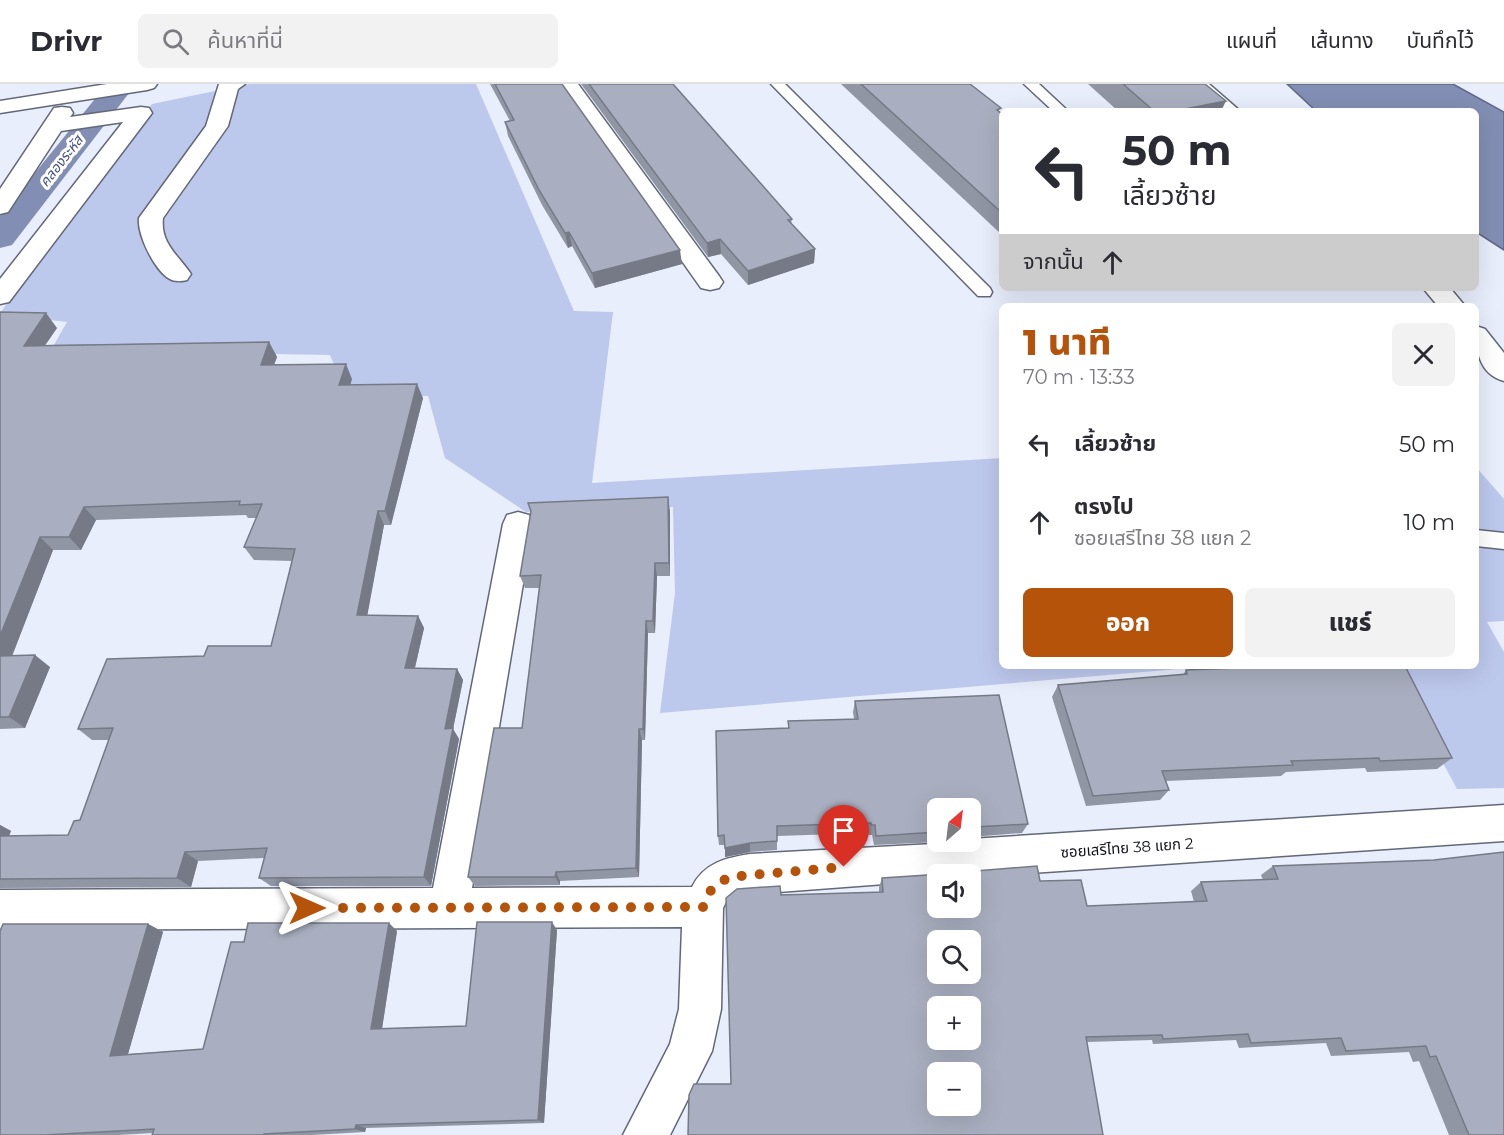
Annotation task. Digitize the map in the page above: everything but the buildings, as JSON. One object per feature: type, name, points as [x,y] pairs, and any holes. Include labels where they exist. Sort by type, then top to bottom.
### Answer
[{"type":"street","points":[[0,207],[55,116],[147,84]]},
{"type":"street","points":[[178,273],[151,238],[149,227],[151,219],[217,126],[229,85],[235,84]]},
{"type":"street","points":[[567,84],[710,282]]},
{"type":"street","points":[[1196,84],[1225,108]]},
{"type":"street","points":[[0,107],[55,116],[141,113],[0,296]]},
{"type":"street","points":[[1439,291],[1449,303]]},
{"type":"street","points":[[1479,339],[1504,372]]},
{"type":"street","points":[[449,908],[518,524]]},
{"type":"street","name":"ซอยเสรีไทย 38 แยก 2","points":[[703,907],[712,888],[729,877],[750,873],[1504,823]]},
{"type":"street","points":[[0,910],[703,907],[700,1009],[690,1052],[646,1135]]},
{"type":"lane","points":[[778,84],[984,292]]},
{"type":"lane","points":[[1031,84],[1058,108]]},
{"type":"lane","points":[[1479,538],[1504,541]]},
{"type":"shaded area","points":[[249,84],[476,84],[574,311],[613,312],[592,483],[999,458],[999,669],[1179,669],[660,713],[675,593],[673,507],[526,512],[445,458],[428,396],[348,397],[330,355],[209,353],[47,357],[67,322],[0,314],[57,226],[152,104]]},
{"type":"shaded area","points":[[1287,84],[1453,84],[1504,112],[1504,250],[1479,234],[1479,108],[1313,108]]},
{"type":"shaded area","points":[[1479,470],[1504,499],[1504,621],[1487,622],[1504,652],[1504,788],[1457,789],[1393,669],[1479,669]]},
{"type":"waterway","name":"คลองระหัส","points":[[0,238],[122,84]]},
{"type":"route","points":[[307,908],[703,907],[712,888],[729,877],[750,873],[844,867]]}]
